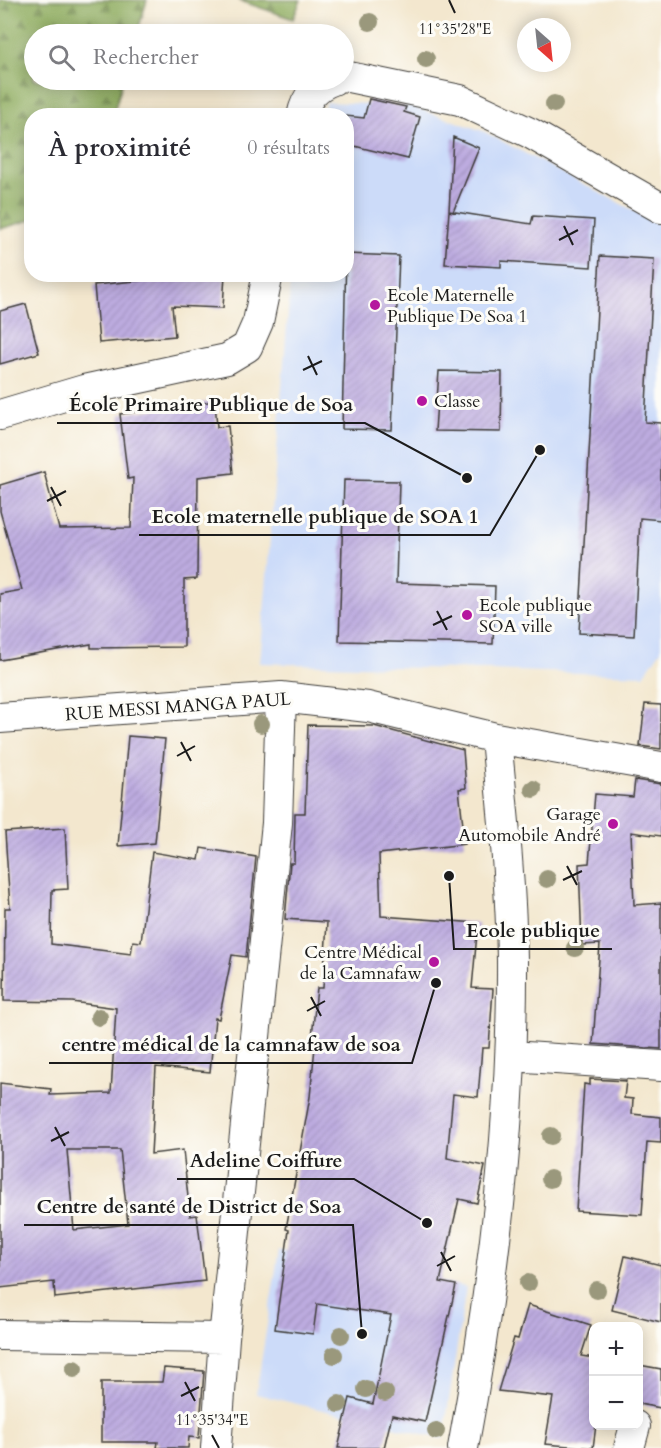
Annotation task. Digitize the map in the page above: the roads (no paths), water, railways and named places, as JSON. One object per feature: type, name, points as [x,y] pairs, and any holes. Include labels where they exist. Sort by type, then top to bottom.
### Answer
[{"type":"street","points":[[354,78],[460,100],[530,133],[661,207]]},
{"type":"street","points":[[304,108],[315,90]]},
{"type":"street","points":[[0,415],[84,390],[227,359],[247,347],[258,322],[266,282]]},
{"type":"street","points":[[216,1448],[224,1338],[277,823],[281,697]]},
{"type":"street","name":"RUE MESSI MANGA PAUL","points":[[0,718],[281,697],[368,707],[496,738],[661,767]]},
{"type":"street","points":[[463,1448],[502,1187],[511,1056],[512,959],[496,738]]},
{"type":"street","points":[[511,1056],[661,1066]]},
{"type":"street","points":[[0,1335],[224,1338]]},
{"type":"street","points":[[629,1448],[634,1430]]},
{"type":"place","name":"Ecole Maternelle Publique De Soa 1","points":[[375,305]]},
{"type":"place","name":"Classe","points":[[422,401]]},
{"type":"place","name":"Ecole maternelle publique de SOA 1","points":[[540,450]]},
{"type":"place","name":"École Primaire Publique de Soa","points":[[467,478]]},
{"type":"place","name":"Ecole publique SOA ville","points":[[467,615]]},
{"type":"place","name":"Garage Automobile André","points":[[613,824]]},
{"type":"place","name":"Ecole publique","points":[[449,876]]},
{"type":"place","name":"Centre Médical de la Camnafaw","points":[[434,962]]},
{"type":"place","name":"centre médical de la camnafaw de soa","points":[[436,983]]},
{"type":"place","name":"Adeline Coiffure","points":[[427,1223]]},
{"type":"place","name":"Centre de santé de District de Soa","points":[[362,1334]]}]
